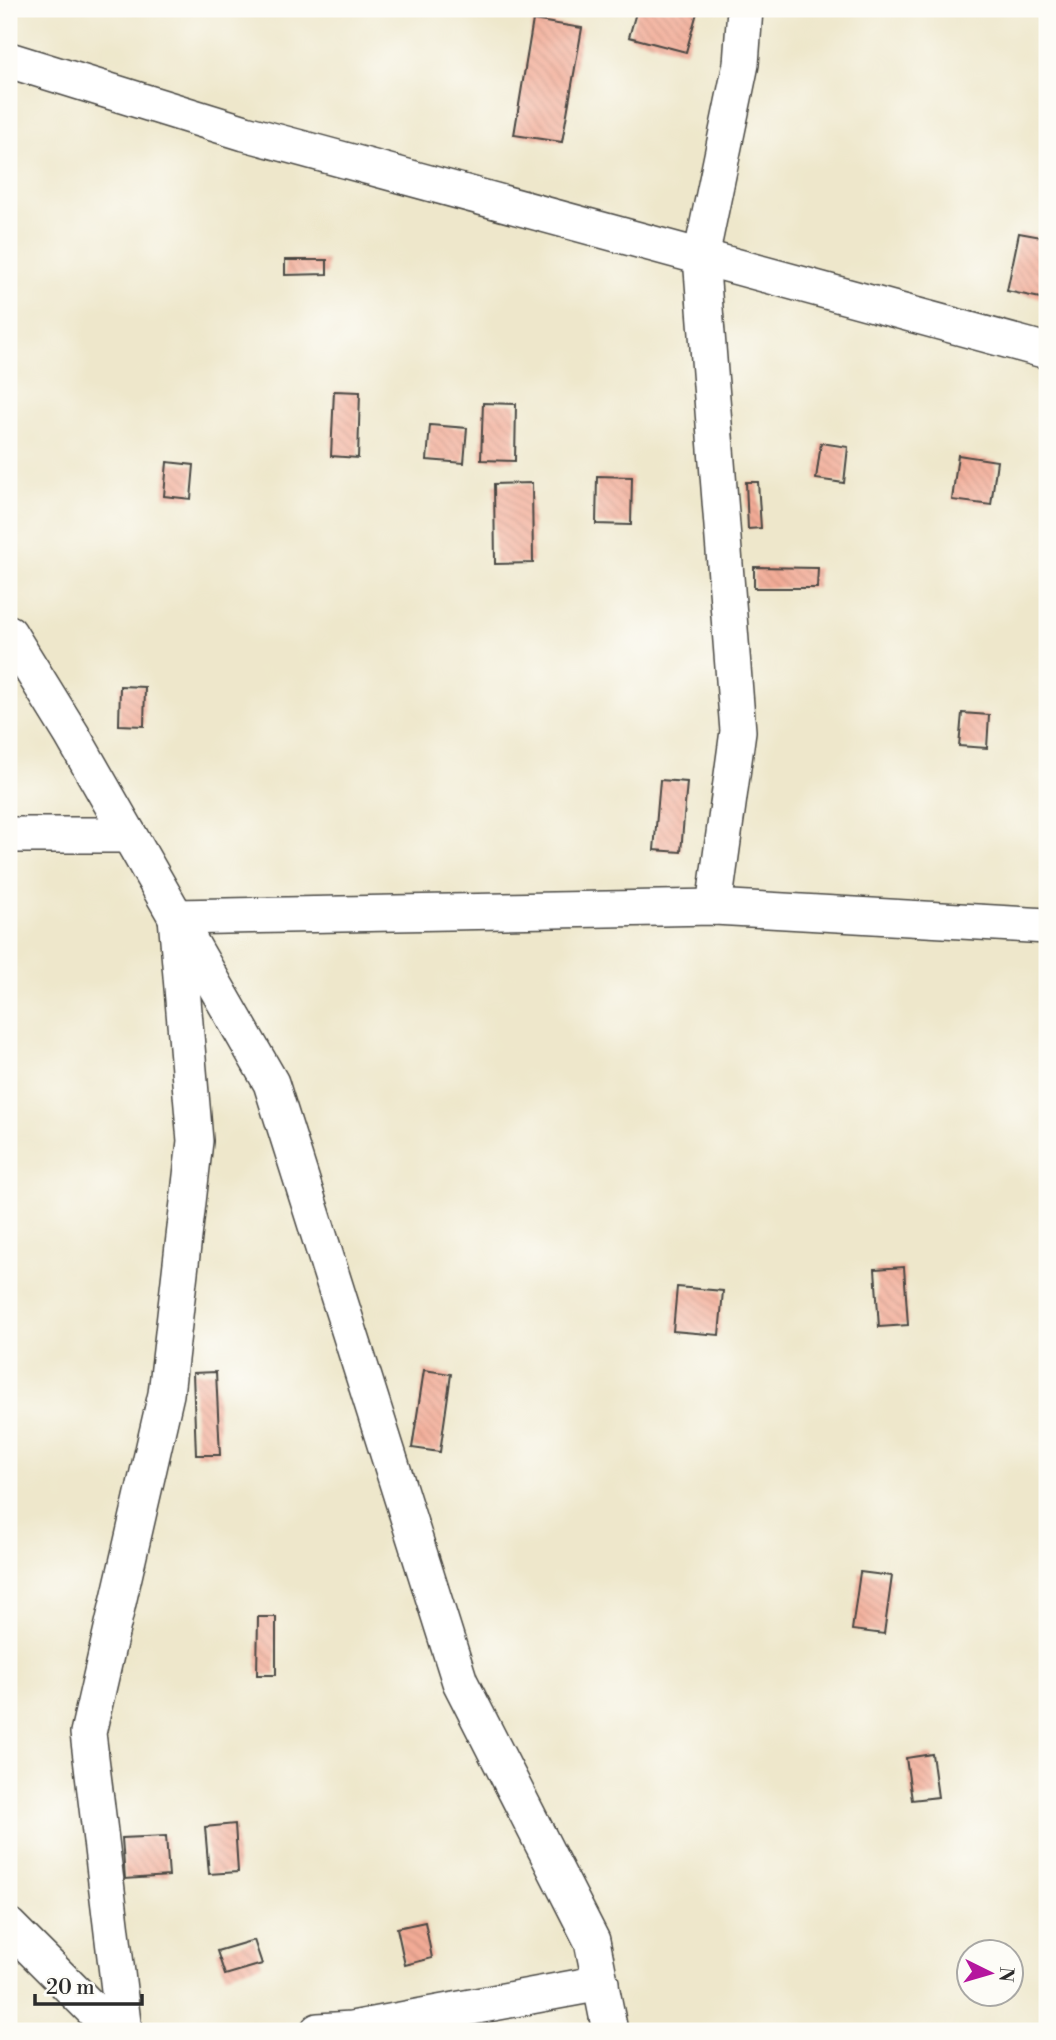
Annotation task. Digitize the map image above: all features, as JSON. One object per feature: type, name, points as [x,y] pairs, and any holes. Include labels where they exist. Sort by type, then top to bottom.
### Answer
[{"type":"street","points":[[714,907],[738,731],[701,257],[741,64],[745,9]]},
{"type":"street","points":[[9,60],[245,132],[1047,351]]},
{"type":"street","points":[[9,633],[271,1083],[460,1682],[592,1941],[610,2031]]},
{"type":"street","points":[[9,835],[129,835]]},
{"type":"street","points":[[176,917],[714,907],[1047,926]]},
{"type":"street","points":[[124,2031],[88,1733],[166,1394],[194,1154],[176,917]]},
{"type":"street","points":[[9,1926],[114,2031]]},
{"type":"street","points":[[318,2031],[352,2029],[601,1983]]},
{"type":"building","points":[[637,9],[698,9],[686,52],[629,37]]},
{"type":"building","points":[[533,20],[582,28],[562,142],[514,135]]},
{"type":"building","points":[[1019,233],[1047,238],[1045,299],[1007,291]]},
{"type":"building","points":[[285,260],[327,260],[327,274],[285,275]]},
{"type":"building","points":[[334,391],[360,392],[358,458],[331,456]]},
{"type":"building","points":[[483,403],[516,404],[515,461],[481,460]]},
{"type":"building","points":[[430,425],[467,428],[464,463],[427,460]]},
{"type":"building","points":[[821,443],[848,447],[844,483],[816,479]]},
{"type":"building","points":[[958,455],[997,461],[991,505],[952,500]]},
{"type":"building","points":[[167,462],[194,465],[191,499],[164,496]]},
{"type":"building","points":[[597,476],[632,477],[631,525],[596,524]]},
{"type":"building","points":[[746,482],[758,482],[761,528],[748,529]]},
{"type":"building","points":[[532,483],[533,563],[495,564],[494,484]]},
{"type":"building","points":[[754,567],[818,568],[817,588],[754,588]]},
{"type":"building","points":[[120,686],[145,687],[144,726],[119,725]]},
{"type":"building","points":[[962,713],[989,715],[987,748],[959,746]]},
{"type":"building","points":[[660,780],[687,782],[681,852],[654,850]]},
{"type":"building","points":[[904,1267],[908,1325],[879,1327],[875,1269]]},
{"type":"building","points":[[677,1287],[723,1291],[719,1335],[673,1331]]},
{"type":"building","points":[[424,1370],[451,1374],[440,1452],[412,1448]]},
{"type":"building","points":[[216,1372],[220,1455],[196,1455],[193,1373]]},
{"type":"building","points":[[860,1572],[892,1576],[884,1634],[852,1630]]},
{"type":"building","points":[[258,1617],[276,1617],[276,1675],[257,1675]]},
{"type":"building","points":[[932,1754],[938,1797],[912,1800],[906,1758]]},
{"type":"building","points":[[235,1824],[238,1872],[209,1874],[205,1827]]},
{"type":"building","points":[[166,1836],[169,1876],[125,1879],[122,1838]]},
{"type":"building","points":[[425,1922],[432,1958],[405,1965],[397,1928]]},
{"type":"building","points":[[254,1940],[262,1964],[225,1975],[217,1951]]},
{"type":"building","points":[[792,2026],[831,2026],[831,2031],[792,2031]]}]
